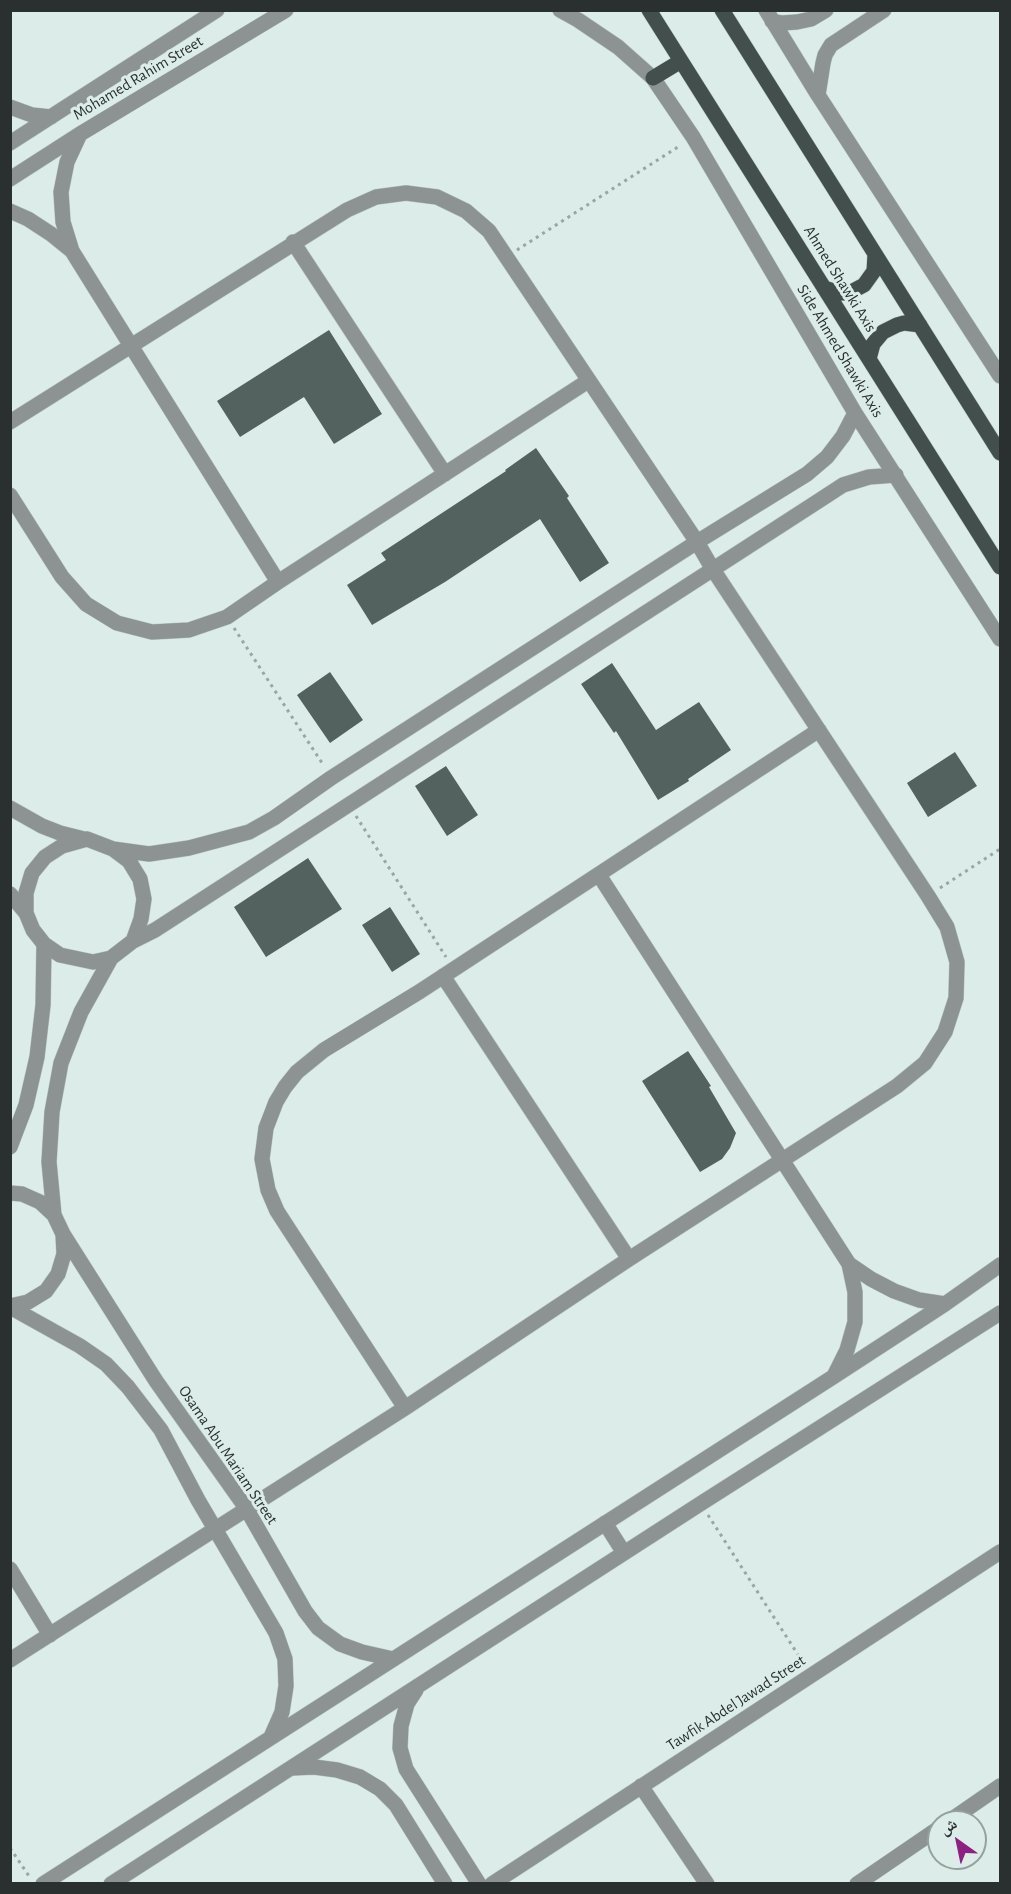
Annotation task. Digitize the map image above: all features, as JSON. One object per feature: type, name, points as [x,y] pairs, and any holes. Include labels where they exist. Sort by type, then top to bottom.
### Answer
[{"type":"main road","name":"Ahmed Shawki Axis","points":[[649,10],[1000,567]]},
{"type":"main road","points":[[722,10],[1000,453]]},
{"type":"main road","points":[[653,78],[681,61]]},
{"type":"main road","points":[[824,288],[849,293],[864,285],[874,271],[875,254]]},
{"type":"main road","points":[[869,359],[873,344],[883,332],[904,323],[920,325]]},
{"type":"street","name":"Mohamed Rahim Street","points":[[10,143],[217,10]]},
{"type":"street","name":"Mohamed Rahim Street","points":[[10,179],[80,134],[286,10]]},
{"type":"street","points":[[560,10],[618,47],[653,78]]},
{"type":"street","points":[[769,16],[782,23],[796,22],[811,19],[826,10]]},
{"type":"street","points":[[818,95],[825,55],[831,45],[884,10]]},
{"type":"street","points":[[769,16],[1000,375]]},
{"type":"street","name":"Side Ahmed Shawki Axis","points":[[653,78],[693,137],[855,413],[1000,639]]},
{"type":"street","points":[[10,106],[32,115],[51,117]]},
{"type":"street","points":[[80,134],[67,162],[61,192],[63,222],[72,251],[278,582]]},
{"type":"street","points":[[10,422],[293,242],[366,201],[406,192],[437,197],[466,211],[489,231],[697,542],[928,896],[947,927],[957,962],[956,998],[945,1032],[925,1063],[897,1086],[628,1259],[405,1408],[10,1660]]},
{"type":"street","points":[[10,211],[28,219],[72,251]]},
{"type":"street","points":[[293,242],[445,474]]},
{"type":"street","points":[[10,495],[62,577],[86,604],[117,623],[152,632],[189,630],[227,617],[588,381]]},
{"type":"street","points":[[10,808],[60,833],[87,839],[113,849],[149,854],[189,848],[249,832],[274,818],[331,778],[697,542],[807,474],[827,457],[855,413]]},
{"type":"street","points":[[54,1215],[49,1162],[52,1112],[61,1063],[81,1012],[111,958],[133,941],[155,930],[712,568],[843,486],[868,477],[896,475]]},
{"type":"street","points":[[405,1408],[277,1211],[267,1190],[262,1159],[266,1128],[285,1087],[297,1072],[324,1050],[448,973],[819,730]]},
{"type":"street","points":[[26,913],[26,893],[32,873],[45,857],[62,846],[87,839]]},
{"type":"street","points":[[113,849],[129,861],[140,879],[144,898],[141,919],[133,941]]},
{"type":"street","points":[[599,875],[849,1264],[855,1292],[855,1322],[847,1350],[833,1377]]},
{"type":"street","points":[[10,894],[26,913],[33,930],[44,944],[60,955],[93,962],[111,958]]},
{"type":"street","points":[[10,1147],[26,1105],[37,1057],[44,1005],[44,944]]},
{"type":"street","points":[[448,973],[628,1259]]},
{"type":"street","points":[[10,1193],[22,1194],[40,1202],[54,1215]]},
{"type":"street","name":"Osama Abu Mariam Street","points":[[54,1215],[63,1234],[156,1381],[246,1508],[305,1611],[318,1628],[340,1644],[393,1659]]},
{"type":"street","points":[[10,1306],[28,1302],[46,1291],[58,1274],[64,1254],[63,1234]]},
{"type":"street","points":[[849,1264],[894,1291],[919,1300],[945,1304]]},
{"type":"street","points":[[43,1884],[833,1377],[1000,1265]]},
{"type":"street","points":[[10,1306],[80,1346],[106,1364],[128,1387],[161,1430],[198,1500],[276,1634],[285,1659],[286,1686],[282,1712],[271,1737]]},
{"type":"street","points":[[111,1884],[1000,1313]]},
{"type":"street","points":[[605,1523],[624,1553]]},
{"type":"street","name":"Tawfik Abdel Jawad Street","points":[[492,1884],[1000,1552]]},
{"type":"street","points":[[10,1569],[50,1635]]},
{"type":"street","points":[[419,1686],[407,1704],[401,1726],[400,1748],[406,1769],[479,1884]]},
{"type":"street","points":[[290,1768],[314,1767],[338,1770],[380,1789],[396,1805],[445,1884]]},
{"type":"street","points":[[641,1786],[707,1884]]},
{"type":"street","points":[[965,1810],[1000,1786]]},
{"type":"street","points":[[857,1884],[927,1836]]},
{"type":"path","points":[[506,257],[693,137]]},
{"type":"path","points":[[227,617],[331,778]]},
{"type":"path","points":[[349,804],[448,973]]},
{"type":"path","points":[[928,896],[1000,849]]},
{"type":"path","points":[[700,1504],[811,1676]]},
{"type":"path","points":[[10,1848],[34,1884]]},
{"type":"building","points":[[329,330],[382,414],[334,444],[304,397],[240,437],[217,401]]},
{"type":"building","points":[[536,448],[569,496],[567,498],[609,563],[580,582],[540,519],[445,582],[372,625],[347,585],[386,560],[381,553],[506,471]]},
{"type":"building","points":[[612,663],[656,730],[699,702],[731,750],[688,779],[689,781],[658,800],[616,731],[614,733],[581,684]]},
{"type":"building","points":[[330,672],[363,720],[330,743],[297,695]]},
{"type":"building","points":[[955,752],[977,786],[928,817],[907,783]]},
{"type":"building","points":[[446,766],[478,815],[447,836],[415,786]]},
{"type":"building","points":[[308,858],[342,909],[266,957],[234,907]]},
{"type":"building","points":[[390,907],[420,954],[392,972],[362,925]]},
{"type":"building","points":[[688,1051],[711,1086],[709,1087],[736,1133],[730,1148],[722,1159],[700,1172],[642,1081]]}]
